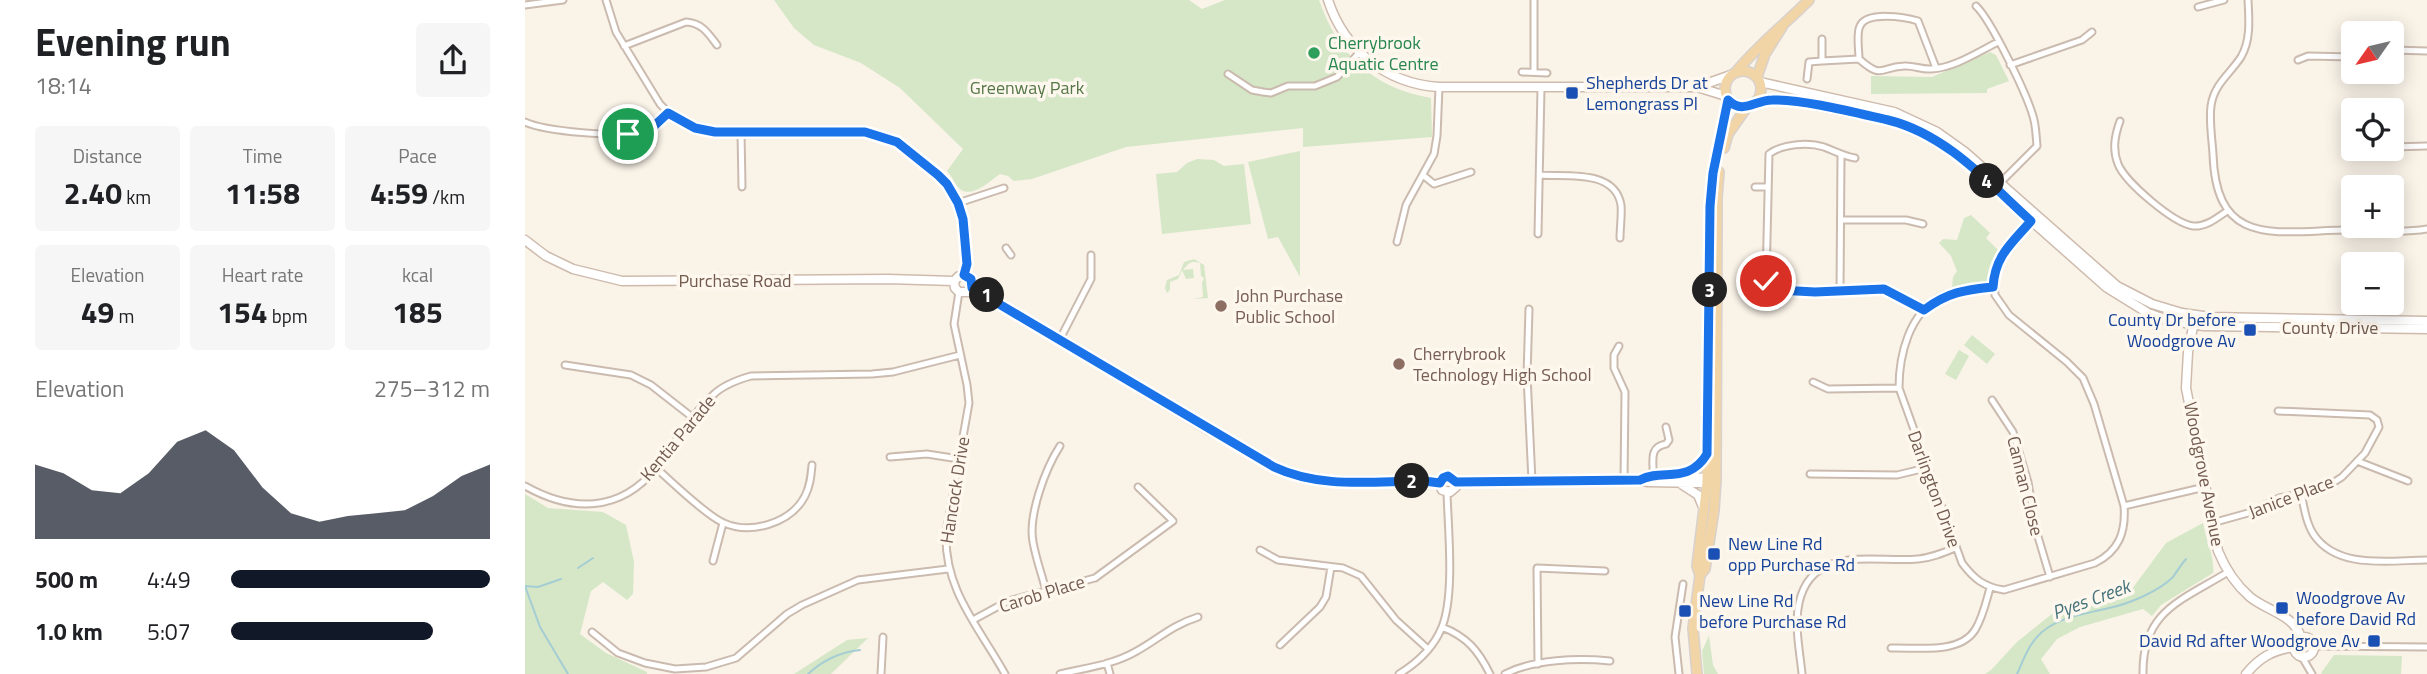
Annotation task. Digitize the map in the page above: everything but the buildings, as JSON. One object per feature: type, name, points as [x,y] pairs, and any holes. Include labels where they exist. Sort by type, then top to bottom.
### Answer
[{"type":"main road","points":[[1328,0],[1337,23],[1359,53],[1396,77],[1413,83],[1439,87],[1697,87],[1747,71],[1758,79]]},
{"type":"main road","points":[[1700,575],[1705,569],[1714,510],[1707,454],[1710,206],[1713,173],[1727,98],[1725,85],[1768,36],[1783,26],[1809,0]]},
{"type":"main road","points":[[1697,674],[1693,628],[1700,575],[1697,566],[1710,480],[1719,174],[1728,134],[1748,107],[1758,101],[1762,92],[1758,79],[1765,54],[1783,26]]},
{"type":"main road","name":"County Drive","points":[[1758,79],[1903,116],[1937,132],[2000,183],[2106,287],[2148,313],[2194,321],[2427,329]]},
{"type":"main road","points":[[1697,87],[1727,98],[1737,107],[1748,107]]},
{"type":"main road","name":"County Drive","points":[[1758,101],[1789,100],[1905,125],[1951,151],[2033,218]]},
{"type":"main road","name":"Purchase Road","points":[[525,240],[546,256],[573,269],[621,281],[954,281]]},
{"type":"main road","points":[[964,275],[971,279],[972,288],[968,292],[958,292],[954,281],[964,275]]},
{"type":"main road","points":[[972,288],[1210,431],[1287,473],[1320,481],[1440,483]]},
{"type":"main road","name":"County Drive","points":[[2194,321],[2427,321]]},
{"type":"main road","name":"Woodgrove Avenue","points":[[2194,321],[2186,387],[2218,551],[2228,572],[2250,597],[2291,621],[2297,626],[2301,638]]},
{"type":"main road","points":[[1640,480],[1647,482],[1675,479],[1698,466],[1707,454]]},
{"type":"main road","points":[[1456,482],[1454,490],[1442,490],[1440,483],[1448,476],[1456,482],[1625,481],[1653,476],[1710,480]]},
{"type":"main road","points":[[1675,479],[1698,495],[1705,512]]},
{"type":"main road","points":[[2246,674],[2266,654],[2294,646],[2301,638],[2310,640],[2313,646],[2311,654],[2302,657],[2297,654],[2294,646]]},
{"type":"street","points":[[525,5],[563,0]]},
{"type":"street","points":[[606,0],[611,19],[624,46],[660,104],[668,113],[695,128],[715,132],[865,132],[897,142],[938,175],[958,203],[963,219],[967,264],[964,275]]},
{"type":"street","points":[[1534,0],[1534,72]]},
{"type":"street","points":[[2198,7],[2207,2],[2224,0]]},
{"type":"street","points":[[2248,0],[2249,36],[2242,55],[2214,92],[2210,107],[2216,191],[2227,211],[2237,220],[2257,230],[2288,232],[2427,229]]},
{"type":"street","points":[[1976,6],[1998,42],[2033,114],[2037,146],[2000,183]]},
{"type":"street","points":[[1859,59],[1861,23],[1867,18],[1903,17],[1918,21],[1936,68]]},
{"type":"street","points":[[624,46],[686,22],[704,27],[717,45]]},
{"type":"street","points":[[2010,65],[2082,40],[2092,32]]},
{"type":"street","points":[[1822,39],[1822,61]]},
{"type":"street","points":[[1807,79],[1809,62],[1859,59],[1876,71],[1884,72],[1904,66],[1936,68],[1949,66],[1998,42]]},
{"type":"street","points":[[2405,50],[2427,51]]},
{"type":"street","points":[[1228,74],[1252,90],[1263,92],[1271,93],[1288,86],[1315,86],[1337,77],[1359,53]]},
{"type":"street","points":[[2298,60],[2308,56],[2341,57]]},
{"type":"street","points":[[1522,72],[1547,73]]},
{"type":"street","points":[[1397,242],[1406,205],[1434,154],[1439,87]]},
{"type":"street","points":[[1538,234],[1541,88]]},
{"type":"street","points":[[525,122],[551,129],[628,134],[653,127],[668,113]]},
{"type":"street","points":[[2120,121],[2114,139],[2118,164],[2129,181],[2172,217],[2192,226],[2209,224],[2227,211]]},
{"type":"street","points":[[741,132],[742,187]]},
{"type":"street","points":[[1855,158],[1809,145],[1774,150],[1769,154],[1766,281],[1771,287],[1778,290],[1840,292],[1884,289],[1924,310],[1940,297],[1958,291],[1993,287]]},
{"type":"street","points":[[2404,145],[2427,146]]},
{"type":"street","points":[[1840,292],[1841,156]]},
{"type":"street","points":[[1424,176],[1434,184],[1471,172]]},
{"type":"street","points":[[1540,175],[1596,178],[1608,183],[1615,189],[1621,206],[1620,238]]},
{"type":"street","points":[[1755,187],[1768,187]]},
{"type":"street","points":[[958,203],[1004,188]]},
{"type":"street","points":[[1891,648],[1946,647],[1959,643],[1973,633],[1981,618],[1990,588],[2004,590],[2095,563],[2114,550],[2122,538],[2125,524],[2124,506],[2086,384],[2067,362],[2009,315],[1998,301],[1993,287],[2000,256],[2033,218]]},
{"type":"street","points":[[1841,219],[1906,220],[1923,224]]},
{"type":"street","points":[[1006,248],[1011,255]]},
{"type":"street","points":[[1060,339],[1091,279],[1091,255]]},
{"type":"street","name":"Hancock Drive","points":[[958,292],[954,324],[969,403],[946,533],[948,569],[955,589],[1005,674]]},
{"type":"street","points":[[1529,309],[1527,376],[1532,481]]},
{"type":"street","name":"Darlington Drive","points":[[1924,310],[1908,337],[1899,366],[1899,388],[1955,548],[1971,576],[1990,588]]},
{"type":"street","points":[[1619,346],[1614,355],[1614,368],[1625,392],[1625,481]]},
{"type":"street","name":"Kentia Parade","points":[[525,486],[558,502],[592,505],[618,497],[656,468],[692,417],[714,394],[733,382],[751,376],[893,372],[960,355]]},
{"type":"street","points":[[565,365],[631,375],[651,384],[692,417]]},
{"type":"street","points":[[1813,382],[1828,389],[1899,388]]},
{"type":"street","name":"Cannan Close","points":[[1992,400],[2013,432],[2028,482],[2036,530],[2050,577]]},
{"type":"street","name":"Janice Place","points":[[2212,523],[2248,513],[2279,498],[2319,490],[2332,484],[2357,461],[2379,427],[2377,419],[2370,415],[2278,411]]},
{"type":"street","points":[[1653,476],[1654,451],[1657,446],[1667,444],[1669,440],[1665,428]]},
{"type":"street","points":[[1046,591],[1033,542],[1032,524],[1052,458],[1060,446]]},
{"type":"street","points":[[890,457],[927,454],[959,459]]},
{"type":"street","points":[[2357,461],[2408,481]]},
{"type":"street","points":[[656,468],[723,523],[758,527],[785,517],[804,499],[811,483],[812,465]]},
{"type":"street","points":[[1810,474],[1897,475],[1927,468]]},
{"type":"street","name":"Carob Place","points":[[973,620],[1008,601],[1095,578],[1173,521],[1138,486]]},
{"type":"street","points":[[2124,506],[2204,487]]},
{"type":"street","points":[[1399,674],[1418,661],[1442,627],[1449,590],[1447,492]]},
{"type":"street","points":[[2301,493],[2314,535],[2327,549],[2350,559],[2427,560]]},
{"type":"street","points":[[713,562],[723,523]]},
{"type":"street","points":[[1802,674],[1798,605],[1811,578],[1819,570],[1830,563],[1843,560],[1920,559],[1955,548]]},
{"type":"street","points":[[1260,550],[1277,560],[1343,568],[1361,576],[1396,620],[1428,649]]},
{"type":"street","points":[[1280,645],[1327,597],[1331,567]]},
{"type":"street","points":[[1538,664],[1537,568],[1605,570]]},
{"type":"street","points":[[592,632],[618,653],[661,668],[686,670],[736,658],[787,614],[858,580],[948,569]]},
{"type":"street","points":[[2143,674],[2146,640],[2155,622],[2166,611],[2228,572]]},
{"type":"street","points":[[1679,674],[1675,637],[1683,584]]},
{"type":"street","points":[[1060,674],[1107,663],[1137,652],[1175,625],[1198,617]]},
{"type":"street","points":[[1442,627],[1471,643],[1490,674]]},
{"type":"street","points":[[881,674],[883,637]]},
{"type":"street","points":[[2313,646],[2427,647]]},
{"type":"street","points":[[2302,657],[2312,674]]},
{"type":"street","points":[[1505,674],[1538,664],[1589,659],[1610,661]]},
{"type":"street","points":[[1107,663],[1110,674]]},
{"type":"green space","name":"Greenway Park","points":[[774,0],[1189,0],[1202,9],[1225,0],[1319,0],[1336,37],[1360,66],[1392,86],[1431,98],[1432,137],[1303,147],[1303,128],[1126,147],[1032,179],[1014,181],[1000,174],[981,188],[965,191],[958,187],[947,171],[963,149],[900,88],[861,63],[814,45],[794,28]]},
{"type":"green space","points":[[1990,52],[1996,55],[2009,81],[1987,89],[1987,93],[1871,94],[1871,76],[1932,77]]},
{"type":"green space","points":[[1300,151],[1300,277],[1278,237],[1268,239],[1248,162]]},
{"type":"green space","points":[[1197,159],[1214,160],[1224,166],[1244,164],[1251,224],[1162,234],[1156,174],[1177,172]]},
{"type":"green space","points":[[1971,215],[1990,233],[1986,238],[1998,250],[1988,284],[1952,288],[1953,277],[1957,271],[1951,256],[1939,243],[1943,239],[1957,240],[1964,218]]},
{"type":"green space","points":[[1194,259],[1204,265],[1208,298],[1193,299],[1203,297],[1204,278],[1201,276],[1200,263],[1197,262],[1191,263],[1183,270],[1193,269],[1194,278],[1186,279],[1182,270],[1178,279],[1170,282],[1170,290],[1167,293],[1167,280],[1179,275],[1184,262]]},
{"type":"green space","points":[[1972,335],[1995,354],[1987,364],[1964,345]]},
{"type":"green space","points":[[1959,350],[1969,356],[1956,380],[1945,374]]},
{"type":"green space","points":[[525,494],[548,508],[603,512],[626,525],[634,562],[633,594],[627,600],[603,582],[591,591],[580,634],[606,653],[647,674],[525,674]]},
{"type":"green space","points":[[2203,523],[2212,555],[2213,573],[2161,605],[2152,616],[2143,609],[2080,627],[2057,639],[2041,659],[2050,674],[1985,674],[2017,642],[2053,613],[2132,589],[2166,543]]},
{"type":"green space","points":[[1709,636],[1713,665],[1718,674],[1704,674],[1702,651]]},
{"type":"green space","points":[[868,638],[831,674],[794,674],[847,640]]},
{"type":"green space","points":[[2334,655],[2402,656],[2401,674],[2322,674]]},
{"type":"waterway","points":[[578,568],[593,558]]},
{"type":"waterway","name":"Pyes Creek","points":[[2017,674],[2034,641],[2049,627],[2065,619],[2117,606],[2143,596],[2173,577],[2186,559]]},
{"type":"waterway","name":"Pyes Creek","points":[[561,579],[538,587],[525,586],[540,627],[568,674]]},
{"type":"waterway","points":[[808,674],[832,658],[860,650]]},
{"type":"place","name":"Cherrybrook Aquatic Centre","points":[[1314,53]]},
{"type":"place","name":"Shepherds Dr at Lemongrass Pl","points":[[1572,93]]},
{"type":"place","name":"John Purchase Public School","points":[[1221,306]]},
{"type":"place","name":"County Dr before Woodgrove Av","points":[[2250,330]]},
{"type":"place","name":"Cherrybrook Technology High School","points":[[1399,364]]},
{"type":"place","name":"New Line Rd opp Purchase Rd","points":[[1714,554]]},
{"type":"place","name":"Woodgrove Av before David Rd","points":[[2282,608]]},
{"type":"place","name":"New Line Rd before Purchase Rd","points":[[1685,611]]},
{"type":"place","name":"David Rd after Woodgrove Av","points":[[2374,641]]},
{"type":"route","points":[[628,134],[653,127],[668,113],[695,128],[715,132],[865,132],[897,142],[938,175],[953,193],[963,219],[967,264],[964,275],[971,279],[972,288],[1274,467],[1299,477],[1335,482],[1440,483],[1448,476],[1453,477],[1456,482],[1640,480],[1647,476],[1672,476],[1698,466],[1707,454],[1710,206],[1716,154],[1728,100],[1742,108],[1758,101],[1789,100],[1905,125],[1951,151],[2031,221],[2000,256],[1993,287],[1958,291],[1940,297],[1924,310],[1884,289],[1853,292],[1778,290],[1766,281]]}]
